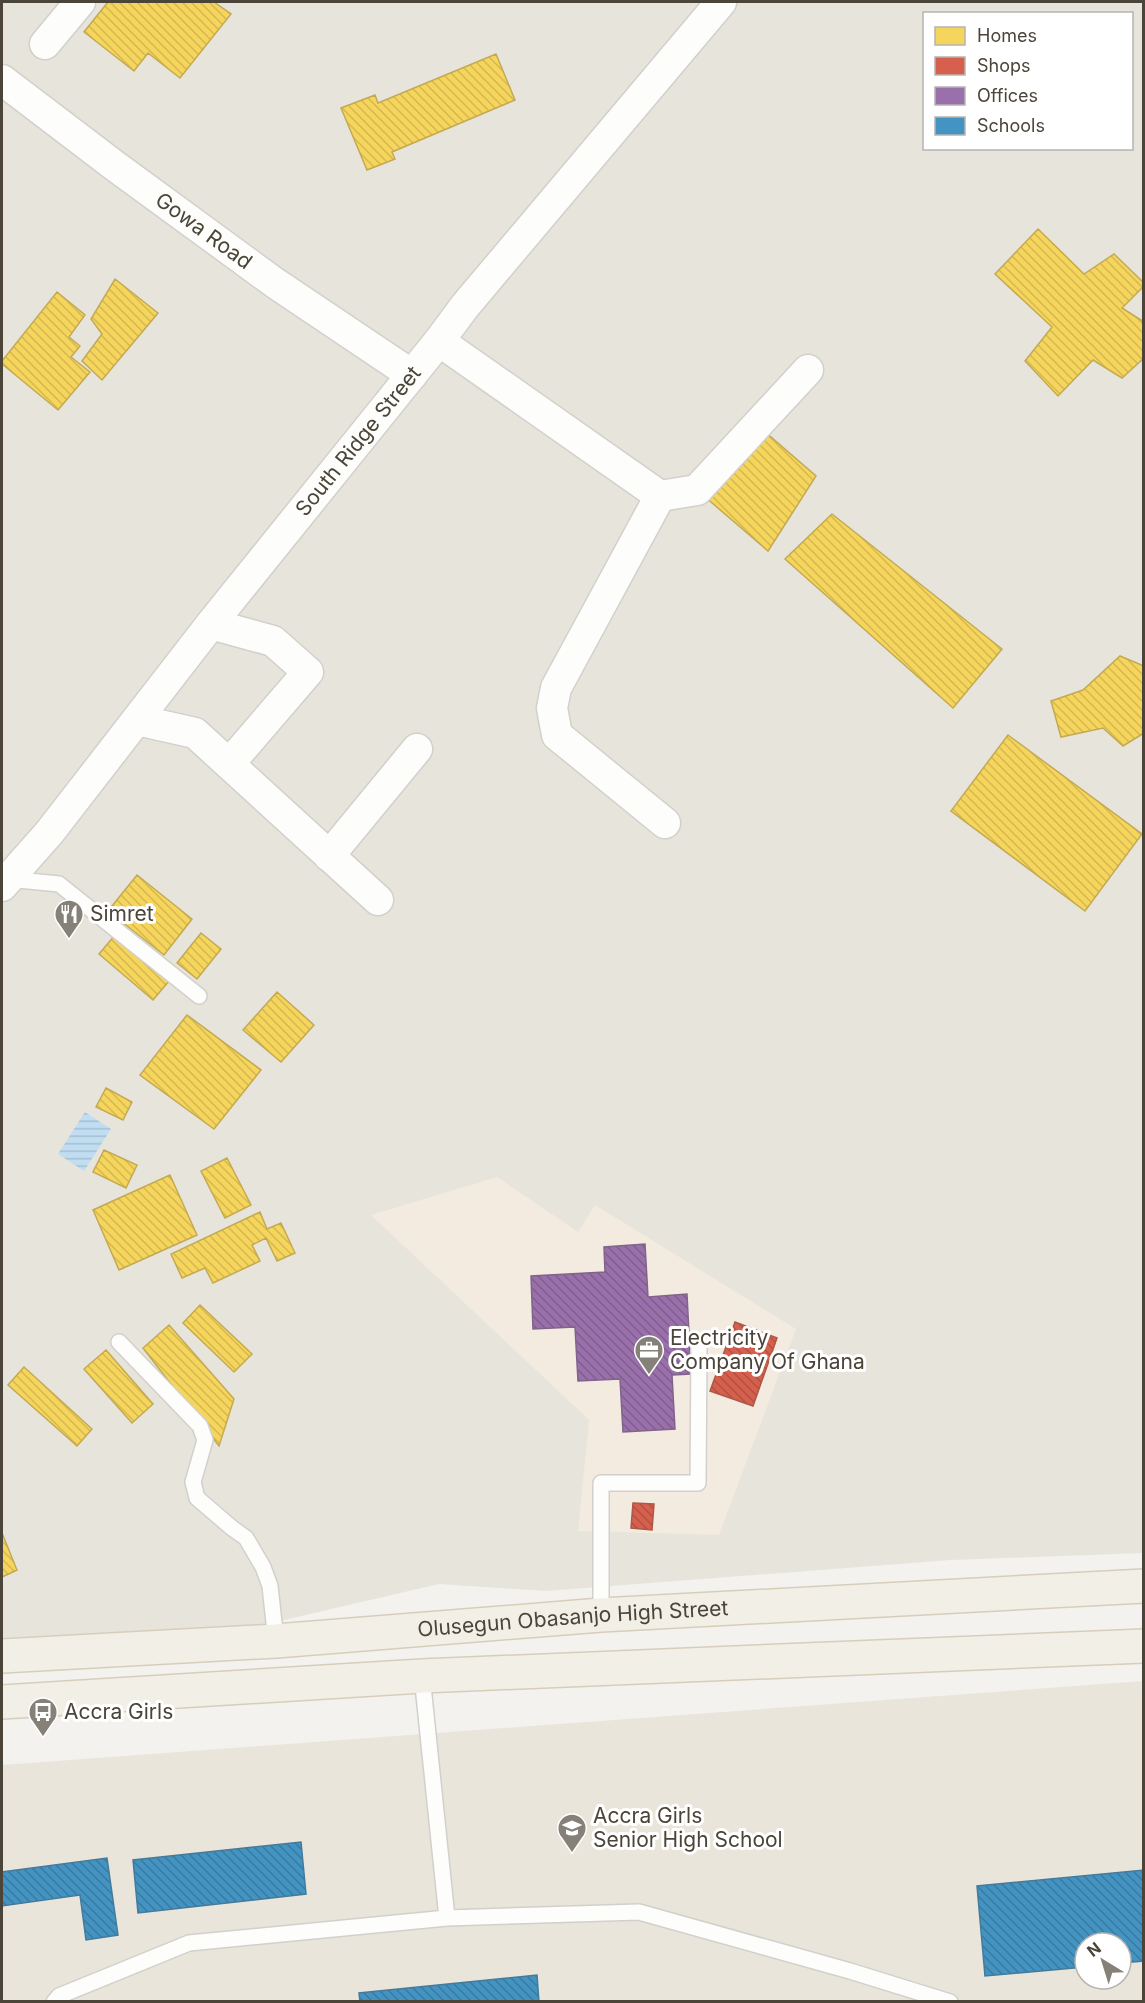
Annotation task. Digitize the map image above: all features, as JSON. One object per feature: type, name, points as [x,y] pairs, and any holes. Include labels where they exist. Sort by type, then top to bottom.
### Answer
[{"type":"main road","name":"Olusegun Obasanjo High Street","points":[[2,1656],[276,1641],[602,1615],[1143,1586]]},
{"type":"main road","points":[[2,1702],[422,1676],[1143,1646]]},
{"type":"street","points":[[45,44],[80,2]]},
{"type":"street","name":"South Ridge Street","points":[[5,883],[49,833],[211,624],[465,306],[721,2]]},
{"type":"street","name":"Gowa Road","points":[[2,80],[275,283],[412,375]]},
{"type":"street","points":[[439,341],[660,496],[697,490],[808,370]]},
{"type":"street","points":[[660,496],[556,688],[552,708],[557,735],[665,823]]},
{"type":"street","points":[[211,624],[273,641],[308,672],[229,764]]},
{"type":"street","points":[[137,720],[195,733],[378,900]]},
{"type":"street","points":[[329,856],[417,748]]},
{"type":"lane","points":[[5,883],[59,884],[199,996]]},
{"type":"lane","points":[[119,1342],[200,1426],[205,1440],[193,1482],[197,1498],[246,1538],[263,1567],[270,1586],[276,1641]]},
{"type":"lane","points":[[602,1615],[601,1483],[698,1483],[699,1348]]},
{"type":"lane","points":[[422,1676],[447,1918]]},
{"type":"lane","points":[[54,2001],[59,1996],[189,1943],[447,1918],[639,1912],[950,2001]]},
{"type":"shaded area","points":[[2,2],[1143,2],[1143,1553],[951,1560],[546,1591],[439,1584],[254,1627],[2,1638]]},
{"type":"shaded area","points":[[497,1177],[578,1232],[595,1205],[796,1329],[719,1535],[578,1531],[589,1420],[371,1215]]},
{"type":"shaded area","name":"Accra Girls Senior High School","points":[[1143,1681],[1143,2001],[2,2002],[2,1765]]},
{"type":"water","points":[[85,1112],[111,1129],[84,1171],[58,1154]]},
{"type":"building: Homes","points":[[108,2],[214,2],[231,14],[180,78],[148,53],[134,71],[84,32]]},
{"type":"building: Homes","points":[[496,54],[515,100],[392,152],[395,159],[367,170],[341,108],[375,95],[378,103]]},
{"type":"building: Homes","points":[[1038,229],[1084,274],[1114,254],[1144,283],[1144,286],[1122,308],[1144,322],[1144,358],[1122,378],[1093,360],[1058,396],[1025,361],[1052,327],[995,274]]},
{"type":"building: Homes","points":[[115,279],[158,313],[102,380],[82,361],[102,334],[91,319]]},
{"type":"building: Homes","points":[[57,292],[85,315],[69,337],[80,346],[71,357],[90,372],[58,410],[2,364],[2,361]]},
{"type":"building: Homes","points":[[757,425],[816,476],[768,551],[697,490]]},
{"type":"building: Homes","points":[[832,514],[1002,649],[953,708],[785,559]]},
{"type":"building: Homes","points":[[1120,656],[1144,666],[1144,733],[1123,746],[1103,728],[1061,737],[1051,701],[1083,690]]},
{"type":"building: Homes","points":[[1008,735],[1142,834],[1085,911],[951,811]]},
{"type":"building: Homes","points":[[137,875],[192,919],[164,955],[108,911]]},
{"type":"building: Homes","points":[[201,933],[221,949],[197,979],[177,963]]},
{"type":"building: Homes","points":[[115,935],[169,981],[153,1000],[99,954]]},
{"type":"building: Homes","points":[[277,992],[314,1025],[281,1062],[243,1030]]},
{"type":"building: Homes","points":[[187,1015],[261,1070],[214,1129],[140,1075]]},
{"type":"building: Homes","points":[[106,1088],[132,1102],[123,1120],[96,1107]]},
{"type":"building: Homes","points":[[104,1150],[137,1165],[126,1188],[93,1172]]},
{"type":"building: Homes","points":[[227,1158],[251,1205],[225,1218],[201,1171]]},
{"type":"building: Homes","points":[[170,1175],[197,1235],[119,1270],[93,1210]]},
{"type":"building: Homes","points":[[260,1212],[267,1229],[281,1223],[295,1253],[277,1261],[266,1238],[252,1245],[260,1261],[213,1283],[205,1268],[182,1278],[171,1254]]},
{"type":"building: Homes","points":[[200,1305],[252,1354],[234,1372],[183,1323]]},
{"type":"building: Homes","points":[[169,1325],[234,1399],[219,1446],[143,1348]]},
{"type":"building: Homes","points":[[106,1350],[153,1404],[132,1423],[84,1369]]},
{"type":"building: Homes","points":[[24,1367],[92,1429],[77,1446],[8,1385]]},
{"type":"building: Homes","points":[[2,1533],[17,1570],[2,1577]]},
{"type":"building: Shops","points":[[735,1322],[777,1338],[753,1406],[710,1391]]},
{"type":"building: Shops","points":[[633,1503],[654,1504],[652,1530],[631,1528]]},
{"type":"building: Offices","points":[[645,1244],[648,1297],[687,1294],[691,1374],[672,1375],[675,1429],[623,1432],[620,1379],[578,1381],[575,1327],[533,1329],[531,1276],[605,1272],[604,1247]]},
{"type":"building: Schools","points":[[301,1842],[306,1894],[138,1913],[133,1860]]},
{"type":"building: Schools","points":[[107,1858],[118,1935],[86,1940],[80,1895],[2,1906],[2,1872]]},
{"type":"building: Schools","points":[[1144,1870],[1144,1961],[1133,1962],[1133,1931],[1073,1931],[1073,1968],[985,1976],[977,1886]]},
{"type":"building: Schools","points":[[537,1975],[539,2002],[360,2002],[359,1993]]},
{"type":"place","name":"Simret","points":[[69,940]]},
{"type":"place","name":"Electricity Company Of Ghana","points":[[649,1376]]},
{"type":"place","name":"Accra Girls","points":[[43,1738]]},
{"type":"place","name":"Accra Girls Senior High School","points":[[572,1854]]}]
